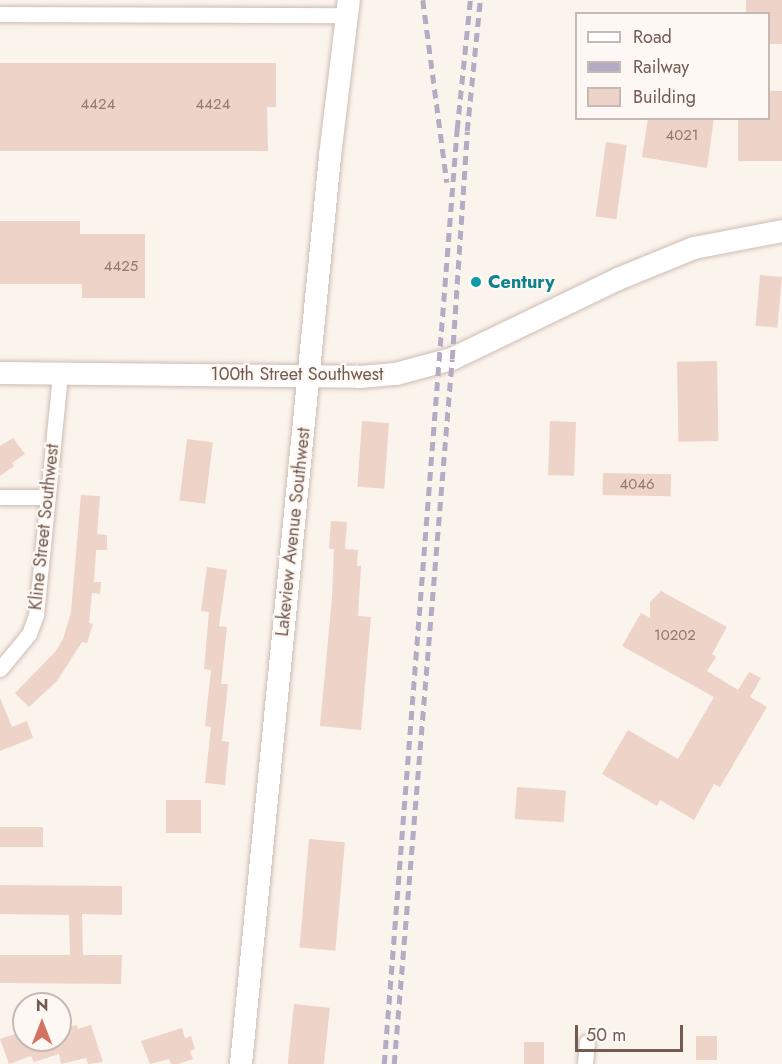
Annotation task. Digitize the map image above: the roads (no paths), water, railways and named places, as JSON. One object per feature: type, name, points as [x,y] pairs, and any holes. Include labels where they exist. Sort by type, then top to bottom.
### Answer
[{"type":"street","points":[[0,14],[347,7]]},
{"type":"street","name":"Lakeview Avenue Southwest","points":[[241,1064],[308,376],[347,7]]},
{"type":"street","name":"100th Street Southwest","points":[[0,373],[308,376],[396,374],[452,360],[666,258],[694,248],[782,231]]},
{"type":"street","name":"Kline Street Southwest","points":[[0,669],[23,643],[36,615],[60,374]]},
{"type":"street","points":[[0,497],[47,497]]},
{"type":"street","points":[[585,1064],[587,1042]]},
{"type":"railway","points":[[423,0],[447,182]]},
{"type":"railway","points":[[384,1064],[457,129],[470,0]]},
{"type":"railway","points":[[394,1064],[452,359],[467,131],[480,0]]},
{"type":"place","name":"Century","points":[[476,282]]}]
